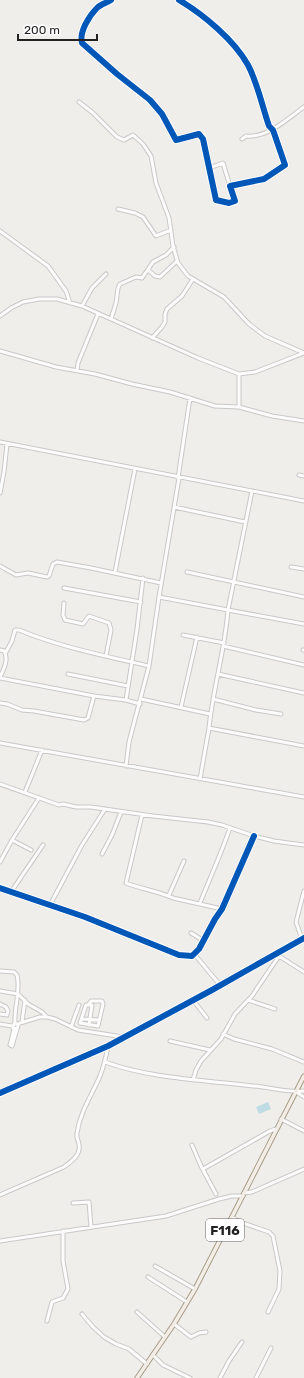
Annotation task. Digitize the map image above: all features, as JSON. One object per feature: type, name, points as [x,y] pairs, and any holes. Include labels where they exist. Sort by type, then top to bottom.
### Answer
[{"type":"main road","name":"F116","points":[[137,1378],[188,1302],[304,1076]]},
{"type":"street","points":[[110,0],[98,7],[90,17],[80,38],[82,43],[150,100],[162,114],[176,140],[199,134],[203,139],[208,168],[216,200],[229,203],[235,201],[223,163],[208,168]]},
{"type":"street","points":[[179,0],[197,11],[229,40],[247,65],[254,80],[269,126],[273,130],[285,165],[264,179],[230,186]]},
{"type":"street","points":[[79,102],[92,112],[117,137],[124,140],[132,135],[146,147],[151,156],[156,183],[169,218],[177,261],[188,276],[224,297],[249,324],[265,336],[304,353]]},
{"type":"street","points":[[242,139],[246,136],[253,136],[273,130],[304,107]]},
{"type":"street","points":[[118,209],[144,217],[156,236],[171,230]]},
{"type":"street","points":[[0,231],[48,266],[66,291],[70,303]]},
{"type":"street","points":[[111,319],[120,284],[136,277],[142,278],[156,260],[160,259],[174,247]]},
{"type":"street","points":[[148,270],[155,276],[160,277],[177,261]]},
{"type":"street","points":[[82,306],[92,288],[106,274]]},
{"type":"street","points":[[152,338],[165,322],[164,314],[167,309],[182,296],[193,279]]},
{"type":"street","points":[[0,316],[10,308],[23,302],[39,299],[51,299],[70,303],[82,306],[198,358],[239,374],[255,372],[304,353]]},
{"type":"street","points":[[77,371],[78,363],[98,314]]},
{"type":"street","points":[[0,351],[33,361],[170,392],[215,406],[239,407],[272,416],[304,421]]},
{"type":"street","points":[[239,374],[239,407]]},
{"type":"street","points":[[126,766],[129,742],[149,666],[161,583],[179,478],[190,398]]},
{"type":"street","points":[[0,442],[179,478],[304,501]]},
{"type":"street","points":[[0,493],[7,444]]},
{"type":"street","points":[[115,572],[135,469]]},
{"type":"street","points":[[299,475],[304,476]]},
{"type":"street","points":[[200,779],[210,714],[224,644],[228,610],[235,582],[245,522],[252,492]]},
{"type":"street","points":[[174,507],[245,522]]},
{"type":"street","points":[[0,566],[16,574],[28,573],[47,577],[49,576],[52,564],[57,562],[115,572],[161,583]]},
{"type":"street","points":[[291,567],[304,569]]},
{"type":"street","points":[[187,572],[304,597]]},
{"type":"street","points":[[126,700],[141,602],[142,578]]},
{"type":"street","points":[[64,588],[141,602]]},
{"type":"street","points":[[159,597],[304,624]]},
{"type":"street","points":[[64,603],[63,615],[65,620],[83,624],[89,616],[109,623],[111,630],[106,656]]},
{"type":"street","points":[[140,704],[126,700],[94,696],[0,678],[6,664],[6,652],[12,641],[15,630],[106,656],[149,666]]},
{"type":"street","points":[[183,635],[304,665]]},
{"type":"street","points":[[181,707],[197,638]]},
{"type":"street","points":[[0,650],[6,652]]},
{"type":"street","points":[[68,674],[128,686]]},
{"type":"street","points":[[218,674],[304,693]]},
{"type":"street","points":[[0,703],[22,710],[36,711],[84,720],[88,718],[92,698],[94,696]]},
{"type":"street","points":[[141,698],[210,714]]},
{"type":"street","points":[[213,699],[256,710],[281,714]]},
{"type":"street","points":[[208,728],[304,746]]},
{"type":"street","points":[[0,743],[304,797]]},
{"type":"street","points":[[25,792],[42,750]]},
{"type":"street","points":[[0,784],[59,805],[91,807],[142,815],[197,821],[230,828],[274,841],[304,845]]},
{"type":"street","points":[[0,862],[12,840],[39,798]]},
{"type":"street","points":[[50,905],[82,845],[105,809]]},
{"type":"street","points":[[102,854],[112,835],[121,812]]},
{"type":"street","points":[[142,815],[126,882],[139,888],[169,895],[174,898],[222,909]]},
{"type":"street","points":[[200,903],[221,854],[230,828]]},
{"type":"street","points":[[195,955],[222,909],[254,836]]},
{"type":"street","points":[[12,840],[32,850]]},
{"type":"street","points":[[11,892],[43,845]]},
{"type":"street","points":[[169,895],[184,861]]},
{"type":"street","points":[[0,888],[85,917],[179,955],[195,955]]},
{"type":"street","points":[[0,1093],[108,1046],[277,955],[303,938],[296,922],[304,891]]},
{"type":"street","points":[[190,933],[204,941]]},
{"type":"street","points":[[195,955],[220,986]]},
{"type":"street","points":[[277,955],[304,972]]},
{"type":"street","points":[[193,1080],[198,1066],[210,1050],[221,1039],[235,1014],[262,982],[277,955]]},
{"type":"street","points":[[0,971],[14,972],[17,975],[19,984],[15,1012],[15,1027],[11,1046]]},
{"type":"street","points":[[0,992],[17,994],[42,1012],[46,1017]]},
{"type":"street","points":[[22,1022],[25,1000]]},
{"type":"street","points":[[100,1000],[103,1002],[98,1026],[80,1023],[81,1020],[86,1005],[91,1001],[100,1000]]},
{"type":"street","points":[[193,1000],[207,1018]]},
{"type":"street","points":[[248,1000],[275,1009]]},
{"type":"street","points":[[0,1004],[6,1007],[8,1012]]},
{"type":"street","points":[[89,1004],[92,1005],[89,1025]]},
{"type":"street","points":[[71,1026],[79,1005]]},
{"type":"street","points":[[0,1014],[7,1015],[8,1012],[15,1012]]},
{"type":"street","points":[[0,1024],[15,1027],[22,1022],[40,1017],[46,1017],[55,1019],[78,1030],[123,1038]]},
{"type":"street","points":[[74,1019],[99,1020]]},
{"type":"street","points":[[223,1034],[234,1039],[272,1049],[304,1062]]},
{"type":"street","points":[[170,1041],[210,1050]]},
{"type":"street","points":[[0,1196],[64,1167],[73,1160],[79,1151],[79,1144],[76,1134],[84,1107],[105,1062],[108,1046]]},
{"type":"street","points":[[105,1062],[139,1071],[193,1080],[296,1092],[304,1091]]},
{"type":"street","points":[[296,1092],[304,1097]]},
{"type":"street","points":[[281,1119],[304,1131]]},
{"type":"street","points":[[203,1169],[276,1129]]},
{"type":"street","points":[[192,1145],[216,1194]]},
{"type":"street","points":[[0,1241],[166,1216],[219,1199],[252,1192],[304,1169]]},
{"type":"street","points":[[73,1203],[89,1202],[91,1228]]},
{"type":"street","points":[[232,1217],[240,1222],[269,1232],[273,1236],[280,1269],[279,1289],[268,1312]]},
{"type":"street","points":[[47,1321],[52,1302],[63,1298],[68,1289],[63,1261],[63,1232]]},
{"type":"street","points":[[155,1266],[195,1289]]},
{"type":"street","points":[[148,1277],[188,1302]]},
{"type":"street","points":[[137,1312],[165,1337]]},
{"type":"street","points":[[82,1314],[84,1318],[104,1337],[129,1349],[147,1364]]},
{"type":"street","points":[[174,1324],[191,1338],[199,1333],[206,1332]]},
{"type":"street","points":[[220,1378],[242,1342]]},
{"type":"street","points":[[256,1378],[272,1348]]},
{"type":"street","points":[[153,1355],[163,1365],[190,1378]]},
{"type":"water","points":[[268,1102],[271,1109],[259,1114],[256,1107]]},
{"type":"cycle path","points":[[111,0],[98,7],[91,15],[83,29],[81,39],[82,43],[117,74],[150,100],[162,114],[176,140],[199,134],[203,139],[216,200],[229,203],[235,201],[230,186],[264,179],[285,165],[273,130],[269,126],[255,80],[248,65],[227,37],[198,13],[179,0]]},
{"type":"cycle path","points":[[0,888],[85,917],[179,955],[192,956],[199,949],[222,909],[254,836]]},
{"type":"cycle path","points":[[0,1093],[108,1046],[304,938]]}]
